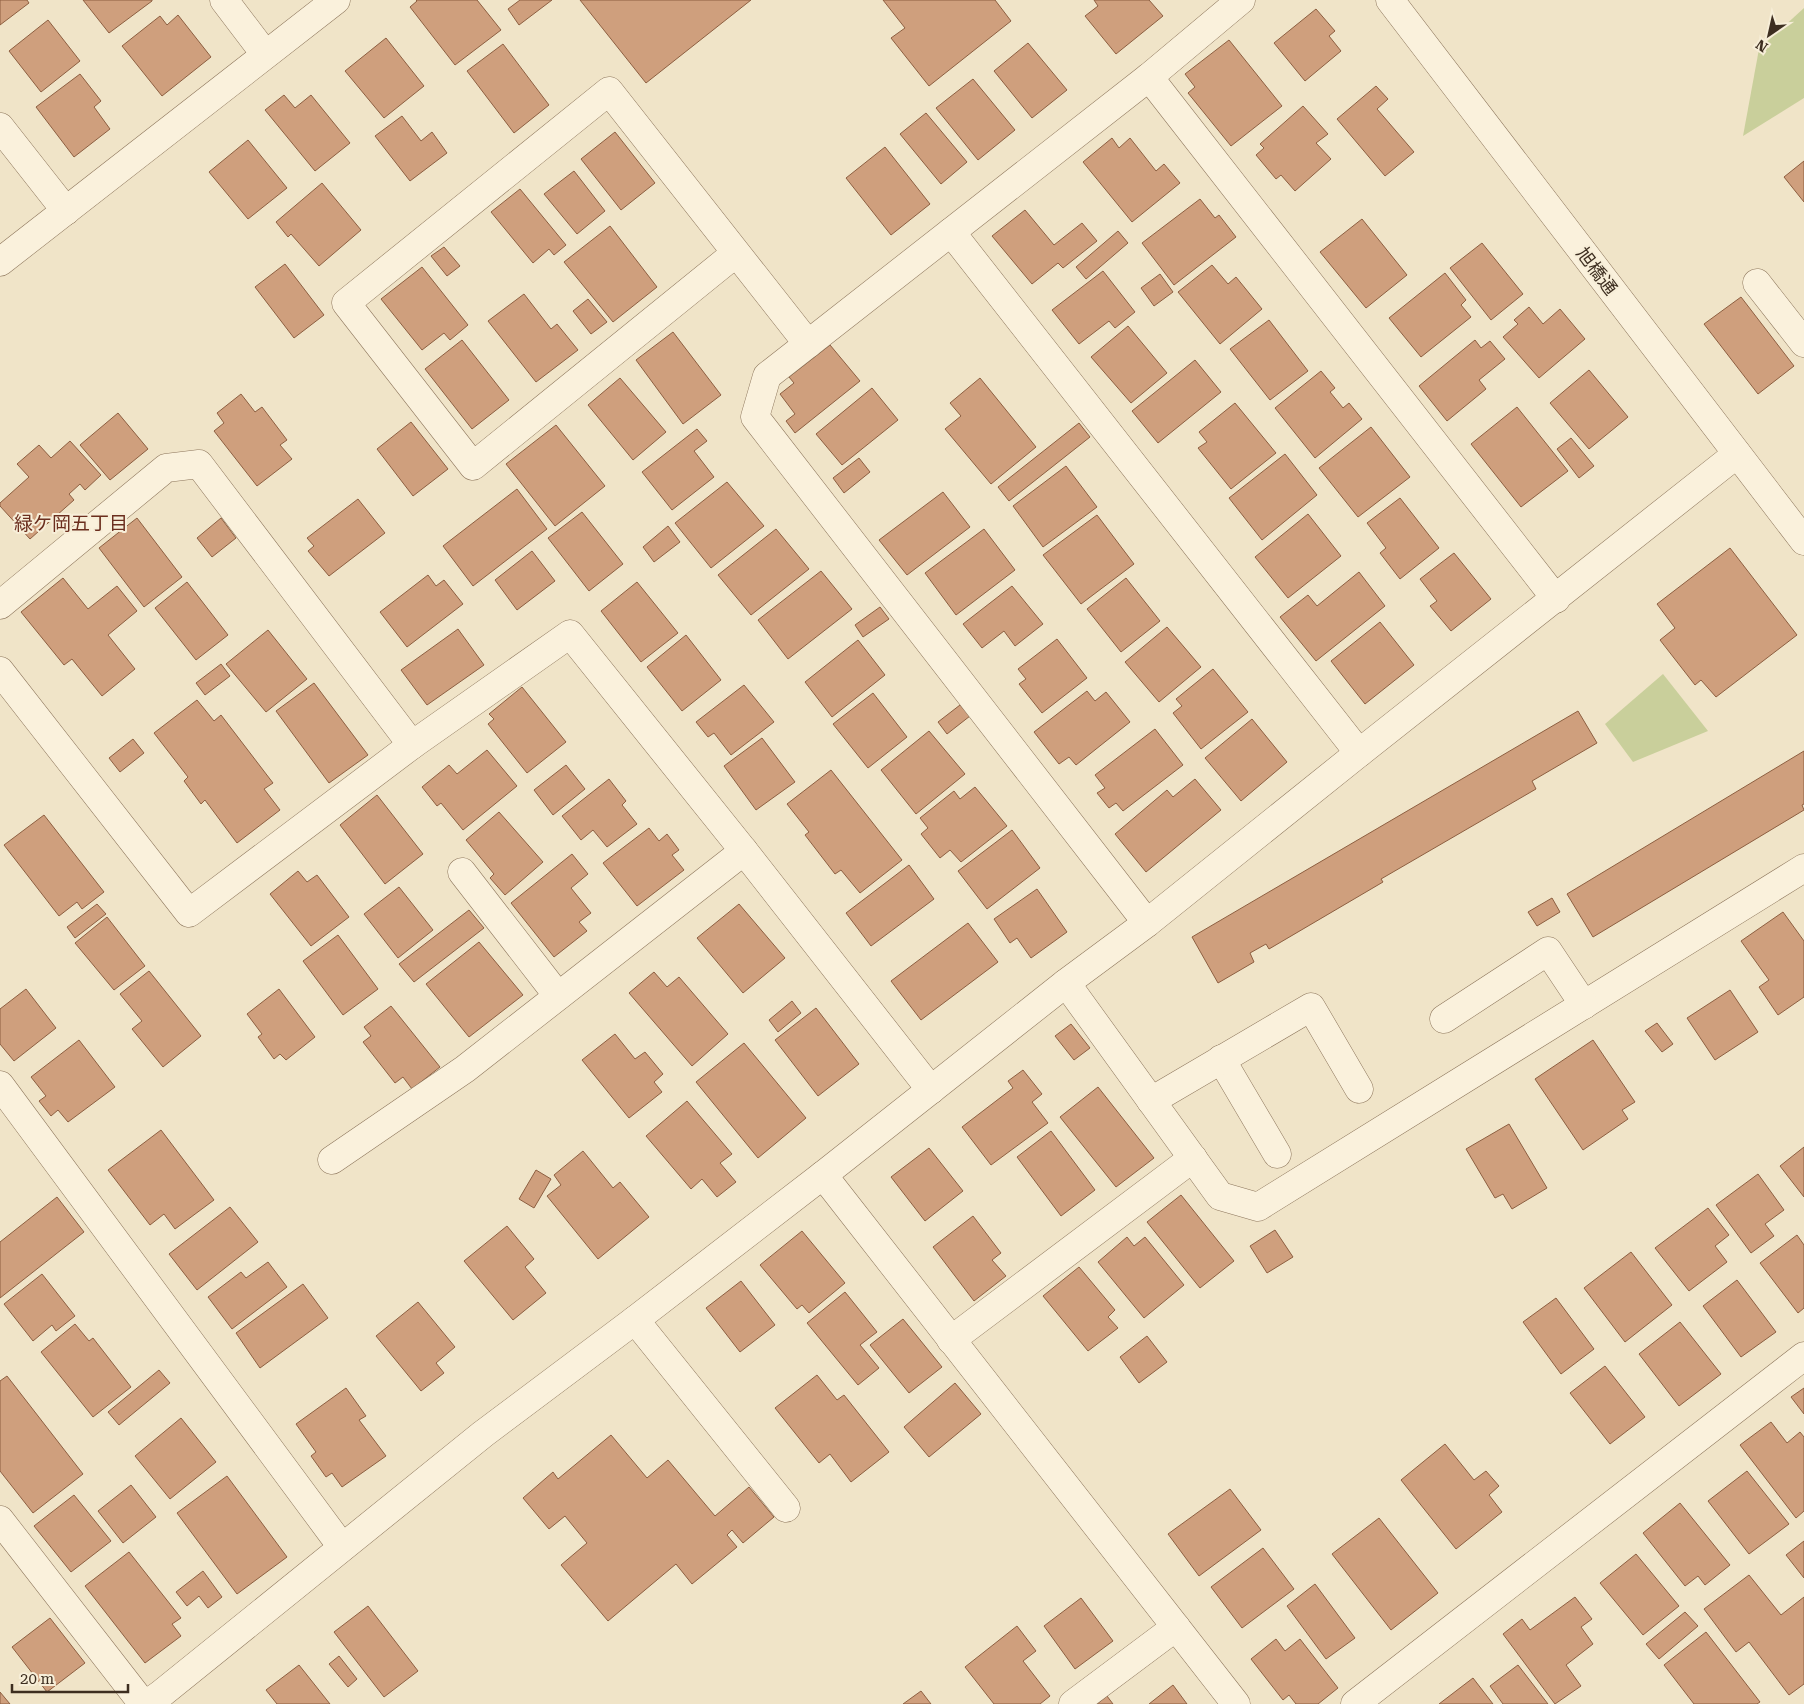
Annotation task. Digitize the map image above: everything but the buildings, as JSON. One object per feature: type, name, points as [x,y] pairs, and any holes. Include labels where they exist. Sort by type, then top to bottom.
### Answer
[{"type":"street","points":[[224,0],[266,54]]},
{"type":"street","points":[[0,262],[336,0]]},
{"type":"street","points":[[1147,923],[755,417],[768,376],[1149,77],[1241,0]]},
{"type":"street","name":"旭橋通","points":[[1390,0],[1804,541]]},
{"type":"street","points":[[1149,77],[1556,599]]},
{"type":"street","points":[[736,252],[473,466],[346,303],[609,91],[736,252],[808,344]]},
{"type":"street","points":[[0,127],[66,211]]},
{"type":"street","points":[[951,232],[1359,753]]},
{"type":"street","points":[[1757,283],[1804,343]]},
{"type":"street","points":[[0,1520],[156,1702],[342,1547],[483,1434],[636,1320],[1066,983],[1147,923],[1737,454]]},
{"type":"street","points":[[0,606],[166,468],[199,464],[412,744]]},
{"type":"street","points":[[0,671],[189,913],[412,744],[570,634],[744,851],[931,1090]]},
{"type":"street","points":[[332,1160],[465,1069],[744,851]]},
{"type":"street","points":[[1066,983],[1220,1196],[1258,1207],[1804,868]]},
{"type":"street","points":[[462,872],[558,996]]},
{"type":"street","points":[[1444,1018],[1548,951],[1584,1005]]},
{"type":"street","points":[[1151,1101],[1311,1007],[1359,1089]]},
{"type":"street","points":[[1221,1059],[1277,1154]]},
{"type":"street","points":[[0,1085],[342,1547]]},
{"type":"street","points":[[952,1340],[1193,1158]]},
{"type":"street","points":[[823,1175],[1236,1704]]},
{"type":"street","points":[[636,1320],[786,1508]]},
{"type":"street","points":[[1355,1704],[1804,1356]]},
{"type":"street","points":[[1073,1704],[1176,1627]]},
{"type":"green space","points":[[1804,8],[1804,98],[1743,136],[1759,49]]},
{"type":"green space","points":[[1663,674],[1708,731],[1633,762],[1605,724]]},
{"type":"district","name":"緑ケ岡五丁目","points":[[71,523]]}]
